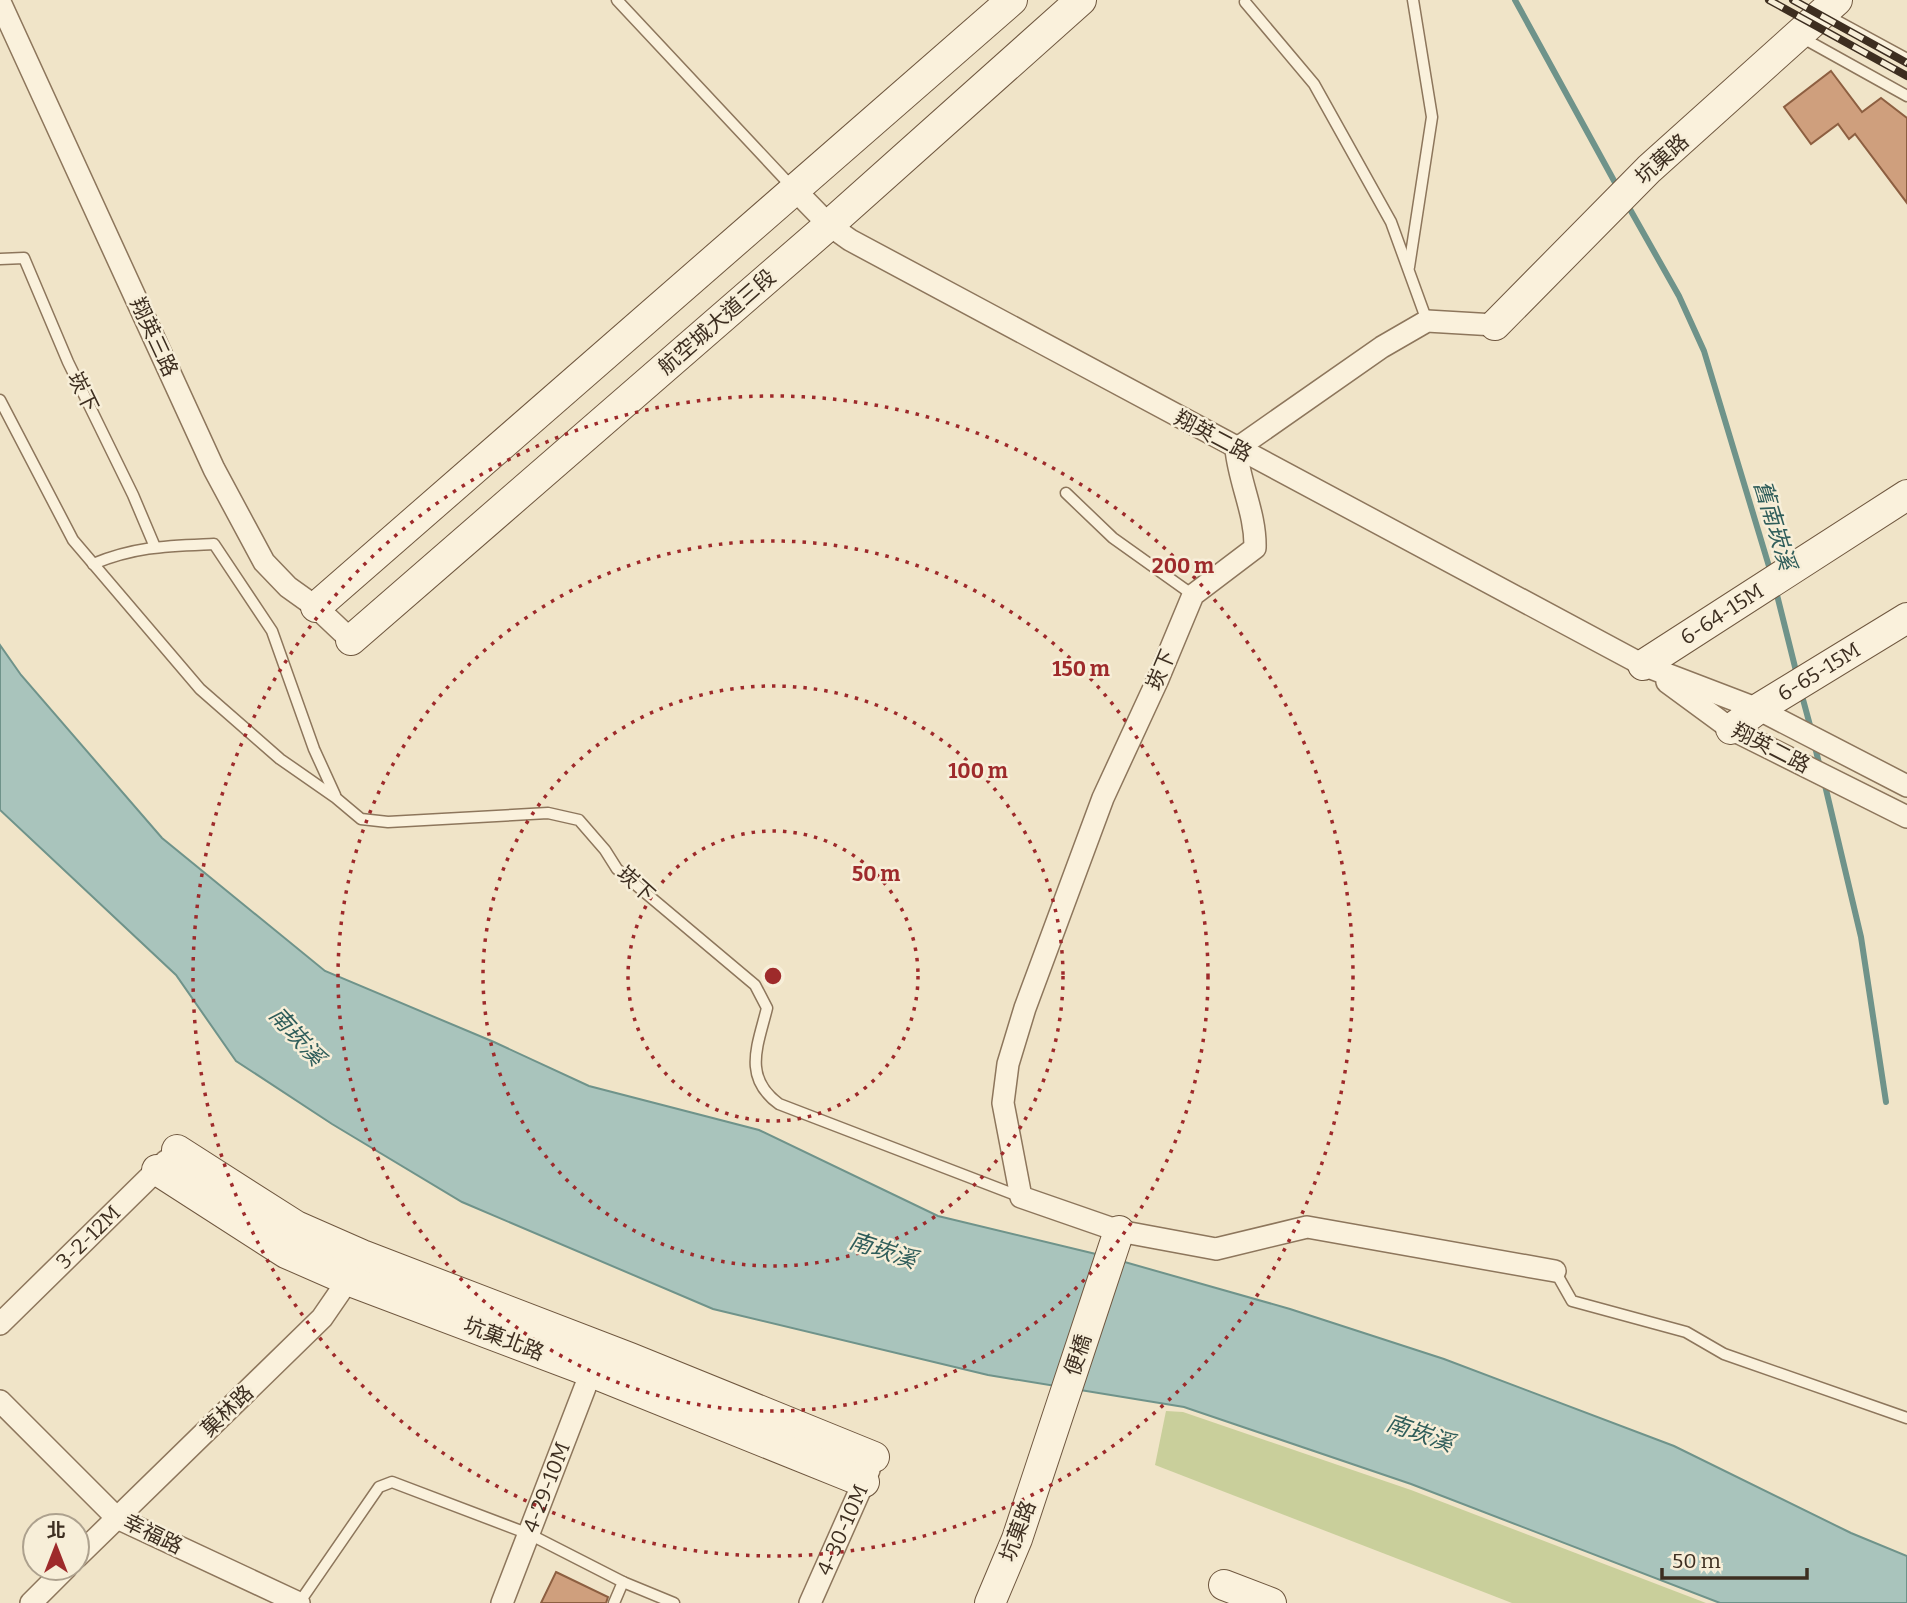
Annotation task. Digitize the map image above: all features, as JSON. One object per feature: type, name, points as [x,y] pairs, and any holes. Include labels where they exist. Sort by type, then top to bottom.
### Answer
[{"type":"street","points":[[316,607],[1012,0]]},
{"type":"street","name":"航空城大道三段","points":[[351,640],[829,225],[1081,0]]},
{"type":"street","name":"翔英三路","points":[[0,2],[227,492],[264,562],[288,587],[316,607],[351,640]]},
{"type":"street","name":"坑菓路","points":[[1495,325],[1649,169],[1830,7]]},
{"type":"street","name":"翔英二路","points":[[795,190],[829,225],[850,240],[1236,449],[1643,664],[1758,709],[1907,786]]},
{"type":"street","points":[[1236,449],[1382,347],[1427,321],[1495,325]]},
{"type":"street","name":"崁下","points":[[1236,449],[1238,470],[1255,532],[1255,548],[1193,596],[1103,798],[1025,1008],[1008,1064],[1003,1103],[1021,1197],[1116,1241],[1216,1249],[1307,1227],[1555,1270]]},
{"type":"street","name":"6-64-15M","points":[[1643,664],[1907,495]]},
{"type":"street","name":"6-65-15M","points":[[1731,729],[1758,709],[1907,618]]},
{"type":"street","name":"翔英二路","points":[[1643,664],[1731,729],[1907,817]]},
{"type":"street","name":"坑菓北路","points":[[167,1160],[296,1226],[356,1268],[591,1372],[869,1470]]},
{"type":"street","name":"3-2-12M","points":[[0,1324],[167,1160]]},
{"type":"street","name":"便橋","points":[[1045,1459],[1116,1241]]},
{"type":"street","name":"坑菓北路","points":[[356,1268],[617,1353],[869,1470]]},
{"type":"street","name":"菓林路","points":[[91,1543],[322,1318],[356,1268]]},
{"type":"street","name":"4-29-10M","points":[[502,1603],[591,1372]]},
{"type":"street","name":"幸福路","points":[[0,1401],[117,1518],[299,1603]]},
{"type":"street","name":"坑菓路","points":[[990,1603],[1017,1539],[1045,1459]]},
{"type":"street","name":"4-30-10M","points":[[810,1603],[869,1470]]},
{"type":"street","points":[[31,1603],[52,1582]]},
{"type":"street","points":[[1220,1594],[1270,1603]]},
{"type":"lane","points":[[617,0],[795,190]]},
{"type":"lane","points":[[1409,270],[1432,117],[1413,0]]},
{"type":"lane","points":[[1245,2],[1314,84],[1391,222],[1427,321]]},
{"type":"lane","points":[[1830,7],[1907,59]]},
{"type":"lane","points":[[1799,35],[1907,96]]},
{"type":"lane","name":"崁下","points":[[0,259],[24,258],[68,362],[133,495],[155,547]]},
{"type":"lane","name":"崁下","points":[[0,400],[73,540],[200,689],[281,759],[361,819],[388,822],[548,813],[579,820],[605,850],[617,869],[755,985],[767,1008],[755,1058],[755,1074],[766,1095],[779,1104],[1021,1197]]},
{"type":"lane","points":[[1066,493],[1113,538],[1193,596]]},
{"type":"lane","name":"崁下","points":[[93,564],[119,553],[155,547],[214,544],[272,631],[314,749],[336,798]]},
{"type":"lane","points":[[1555,1270],[1572,1301],[1686,1332],[1724,1354],[1907,1418]]},
{"type":"lane","points":[[299,1603],[379,1487],[392,1482],[529,1534],[674,1603]]},
{"type":"lane","points":[[614,1603],[623,1581]]},
{"type":"green space","points":[[1166,1411],[1183,1412],[1411,1490],[1706,1603],[1512,1603],[1155,1465]]},
{"type":"water","name":"南崁溪","points":[[0,645],[21,675],[162,838],[325,971],[494,1042],[589,1086],[759,1130],[938,1216],[1100,1255],[1290,1309],[1444,1359],[1674,1446],[1851,1533],[1907,1556],[1907,1603],[1720,1603],[1411,1484],[1184,1407],[988,1375],[713,1309],[462,1202],[332,1124],[236,1061],[176,975],[0,810]]},
{"type":"building","points":[[1831,71],[1862,112],[1881,98],[1907,118],[1907,203],[1855,134],[1849,139],[1838,124],[1811,144],[1784,107]]},
{"type":"building","points":[[556,1572],[608,1597],[606,1603],[541,1603]]},
{"type":"waterway","name":"舊南崁溪","points":[[1515,0],[1618,188]]},
{"type":"waterway","name":"舊南崁溪","points":[[1627,204],[1679,296],[1704,351],[1771,573]]},
{"type":"waterway","name":"舊南崁溪","points":[[1776,591],[1797,675]]},
{"type":"waterway","name":"舊南崁溪","points":[[1801,692],[1811,729]]},
{"type":"waterway","name":"舊南崁溪","points":[[1814,743],[1820,767]]},
{"type":"waterway","name":"舊南崁溪","points":[[1824,781],[1861,937],[1886,1102]]},
{"type":"railway","points":[[1769,0],[1907,76]]},
{"type":"railway","points":[[1793,0],[1907,63]]}]
